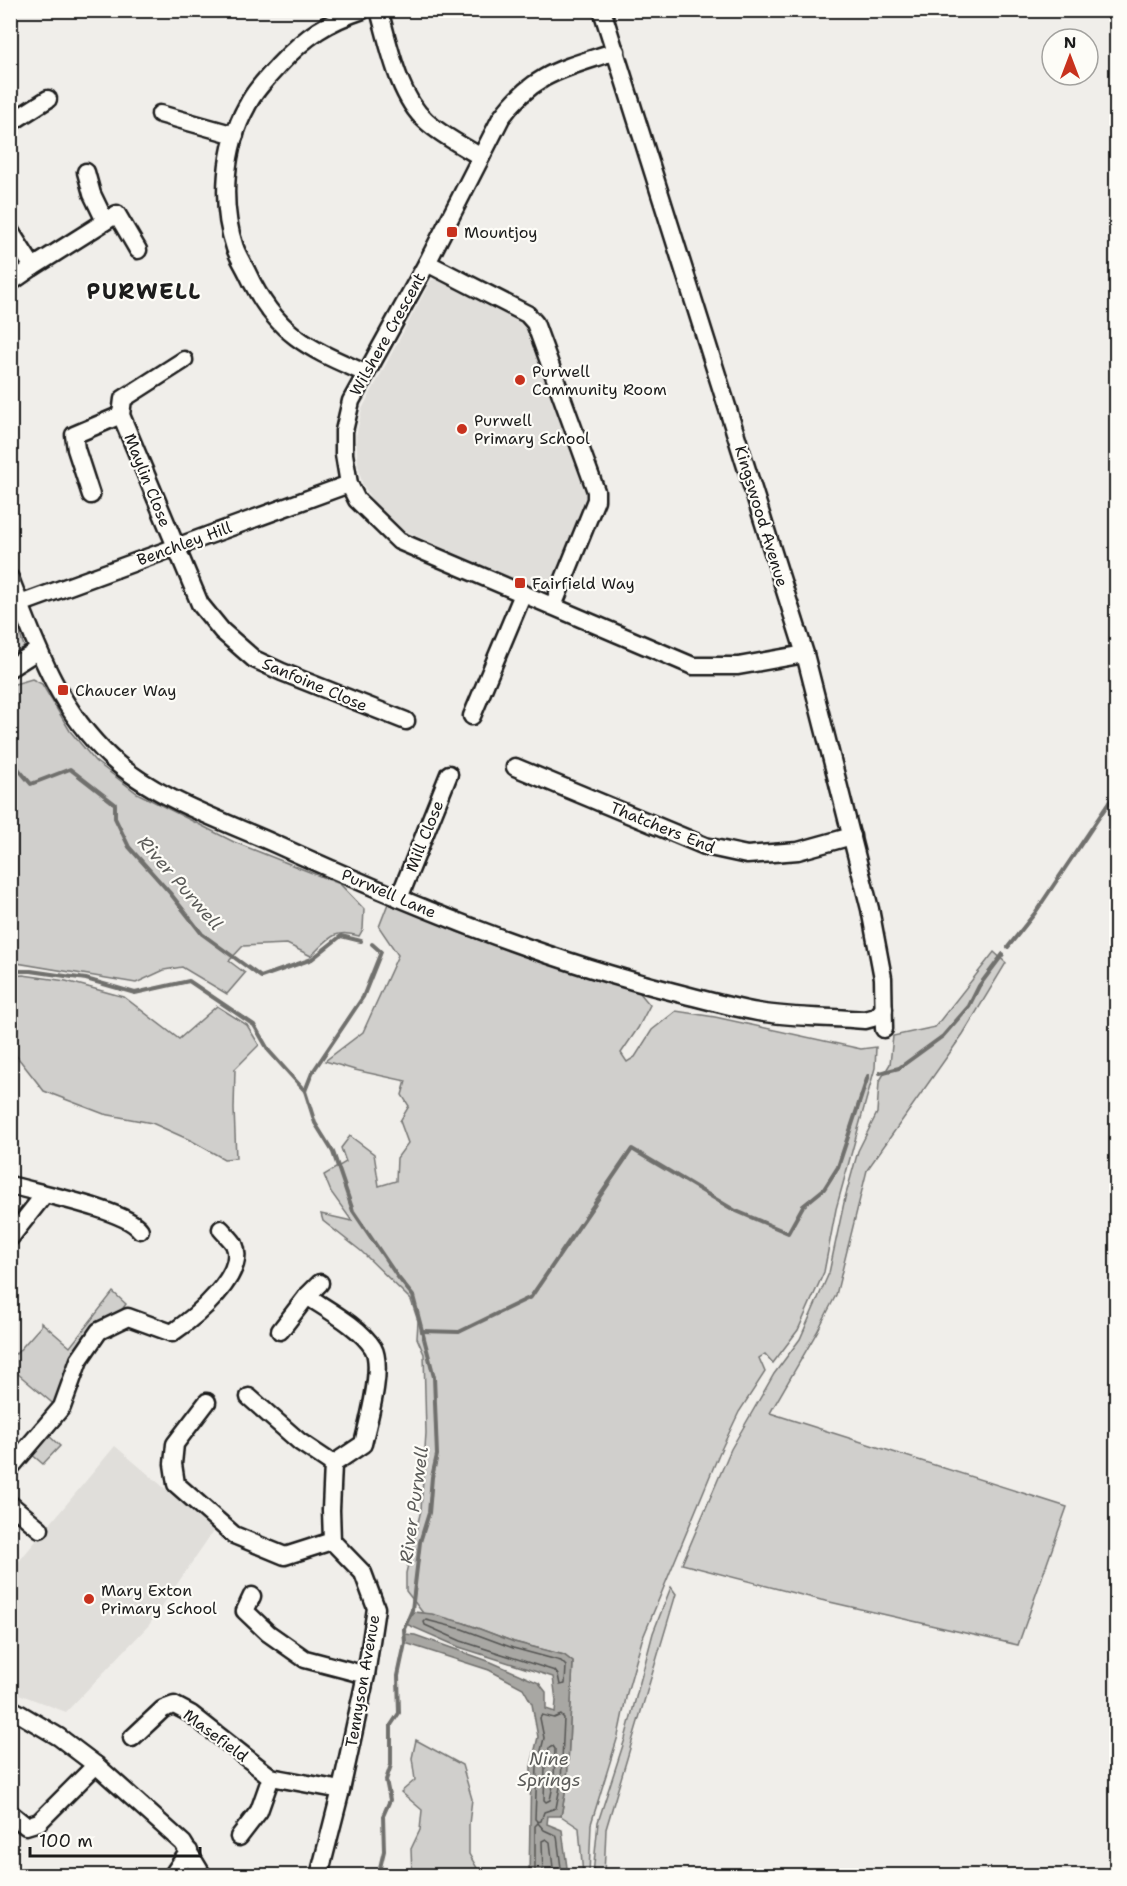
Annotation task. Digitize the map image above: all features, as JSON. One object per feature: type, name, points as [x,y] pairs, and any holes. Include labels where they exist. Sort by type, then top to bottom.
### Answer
[{"type":"street","points":[[363,10],[340,18],[302,41],[262,84],[246,107],[235,135],[227,174],[228,213],[235,248],[253,284],[271,311],[295,337],[365,373]]},
{"type":"street","points":[[379,10],[397,72],[411,103],[426,122],[481,157]]},
{"type":"street","name":"Kingswood Avenue","points":[[602,10],[805,654],[852,836],[878,951],[883,978],[884,1029]]},
{"type":"street","name":"Wilshere Crescent","points":[[616,51],[546,75],[513,101],[501,118],[427,263],[351,401],[345,423],[344,454],[349,484],[357,500],[399,541],[693,666],[738,666],[805,654]]},
{"type":"street","points":[[10,123],[48,99]]},
{"type":"street","points":[[160,114],[235,135]]},
{"type":"street","points":[[86,172],[92,194],[105,221]]},
{"type":"street","points":[[10,284],[117,214],[138,250]]},
{"type":"street","points":[[10,231],[33,267]]},
{"type":"street","points":[[427,263],[528,314],[535,323],[597,491],[596,500],[553,606]]},
{"type":"street","name":"Maylin Close","points":[[175,546],[121,415],[123,399],[184,360]]},
{"type":"street","name":"Maylin Close","points":[[91,495],[76,449],[74,435],[121,415]]},
{"type":"street","name":"Benchley Hill","points":[[20,604],[349,484]]},
{"type":"street","name":"Sanfoine Close","points":[[175,546],[200,604],[222,631],[254,659],[406,721]]},
{"type":"street","name":"Purwell Lane","points":[[10,578],[37,651],[52,682],[90,737],[134,777],[158,791],[399,898],[505,942],[627,980],[735,1008],[762,1012],[865,1020],[876,1017],[884,1009]]},
{"type":"street","points":[[472,716],[523,594]]},
{"type":"street","points":[[10,668],[37,651]]},
{"type":"street","name":"Thatchers End","points":[[515,767],[705,846],[747,855],[798,851],[852,836]]},
{"type":"street","name":"Mill Close","points":[[399,898],[449,774]]},
{"type":"street","points":[[10,1185],[110,1211],[137,1225],[140,1230]]},
{"type":"street","points":[[10,1238],[45,1195]]},
{"type":"street","points":[[10,1468],[62,1407],[79,1360],[99,1331],[128,1317],[172,1333],[193,1319],[235,1268],[234,1243],[221,1229]]},
{"type":"street","points":[[280,1331],[320,1282]]},
{"type":"street","points":[[307,1296],[362,1335],[374,1350],[377,1370],[363,1444],[333,1464]]},
{"type":"street","points":[[249,1397],[300,1442],[333,1464]]},
{"type":"street","points":[[207,1402],[175,1444],[173,1464],[176,1484],[234,1535],[285,1556],[332,1541],[333,1464]]},
{"type":"street","points":[[10,1504],[40,1529]]},
{"type":"street","name":"Tennyson Avenue","points":[[319,1875],[341,1790],[366,1675],[376,1608],[363,1573],[332,1541]]},
{"type":"street","points":[[252,1596],[244,1611],[267,1633],[305,1659],[366,1675]]},
{"type":"street","name":"Masefield","points":[[132,1738],[163,1709],[174,1705],[191,1714],[271,1777],[341,1790]]},
{"type":"street","points":[[10,1708],[59,1737],[96,1766],[183,1843],[203,1875]]},
{"type":"street","points":[[10,1813],[26,1826],[39,1822],[96,1766]]},
{"type":"street","points":[[239,1837],[259,1811],[271,1777]]},
{"type":"street","points":[[172,1875],[189,1851]]},
{"type":"shaded area","name":"Purwell Primary School","points":[[438,279],[525,322],[530,328],[591,495],[550,590],[541,592],[401,529],[371,499],[362,483],[356,436],[362,409],[431,280]]},
{"type":"shaded area","points":[[10,606],[25,649],[10,663]]},
{"type":"shaded area","points":[[32,679],[42,684],[70,731],[95,761],[137,793],[234,842],[340,884],[364,909],[363,929],[359,936],[337,934],[327,940],[311,956],[287,944],[243,946],[229,961],[245,973],[227,994],[182,967],[164,970],[136,983],[11,962],[11,685]]},
{"type":"shaded area","points":[[389,901],[457,932],[535,960],[639,992],[650,1005],[621,1053],[627,1062],[635,1057],[652,1030],[676,1011],[715,1017],[861,1049],[876,1047],[875,1068],[836,1209],[824,1272],[798,1330],[773,1363],[765,1354],[759,1358],[765,1372],[739,1412],[719,1454],[642,1640],[618,1736],[591,1824],[589,1875],[583,1875],[579,1828],[561,1816],[567,1783],[573,1662],[564,1655],[514,1642],[464,1623],[423,1613],[406,1591],[406,1573],[421,1510],[426,1433],[424,1354],[417,1338],[418,1321],[411,1300],[361,1251],[323,1221],[321,1214],[352,1221],[331,1192],[324,1175],[346,1162],[341,1148],[350,1136],[374,1154],[379,1186],[396,1181],[397,1158],[408,1143],[400,1121],[409,1106],[402,1095],[406,1081],[325,1061],[363,1032],[398,955],[379,927]]},
{"type":"shaded area","points":[[994,952],[1006,963],[963,1034],[867,1170],[836,1295],[770,1413],[1067,1507],[1018,1645],[821,1600],[682,1564],[731,1449],[774,1374],[800,1339],[829,1273],[858,1151],[877,1113],[879,1082],[890,1064],[893,1036],[935,1027]]},
{"type":"shaded area","points":[[23,975],[66,981],[124,997],[179,1039],[217,1006],[247,1025],[259,1045],[235,1069],[236,1158],[224,1159],[152,1123],[104,1114],[44,1091],[11,1049],[11,976]]},
{"type":"shaded area","points":[[113,1292],[126,1304],[121,1311],[105,1318],[75,1357],[57,1407],[11,1368],[10,1350],[16,1354],[41,1326],[41,1322],[70,1347]]},
{"type":"shaded area","points":[[48,1435],[60,1446],[43,1464],[30,1453]]},
{"type":"shaded area","name":"Mary Exton Primary School","points":[[115,1446],[214,1530],[149,1625],[66,1712],[11,1691],[10,1572]]},
{"type":"shaded area","points":[[671,1587],[676,1594],[606,1829],[604,1875],[593,1875],[598,1822],[625,1739],[653,1633]]},
{"type":"shaded area","points":[[416,1740],[462,1765],[472,1799],[469,1854],[481,1875],[412,1875],[411,1849],[420,1830],[422,1810],[401,1792],[415,1780],[412,1758]]},
{"type":"water","name":"Nine Springs","points":[[414,1612],[432,1614],[464,1623],[514,1642],[564,1655],[573,1662],[567,1783],[561,1816],[548,1816],[547,1824],[562,1830],[568,1875],[529,1875],[531,1766],[538,1737],[532,1704],[523,1688],[489,1670],[405,1643],[405,1634],[415,1635],[491,1662],[539,1683],[546,1692],[546,1709],[555,1712],[553,1677],[459,1647],[406,1624]]},
{"type":"waterway","name":"River Purwell","points":[[10,759],[31,784],[70,769],[115,804],[115,818],[129,847],[170,893],[202,934],[261,977],[312,959],[341,936],[361,941]]},
{"type":"waterway","points":[[1008,947],[1035,913],[1116,792]]},
{"type":"waterway","name":"River Purwell","points":[[305,1091],[312,1073],[363,997],[381,952],[372,944]]},
{"type":"waterway","points":[[880,1073],[899,1068],[943,1036],[969,1006],[979,986],[1003,954]]},
{"type":"waterway","name":"River Purwell","points":[[10,971],[31,971],[86,979],[135,993],[189,981],[254,1025],[269,1051],[305,1091],[315,1123],[333,1152],[353,1211],[413,1296],[434,1377],[437,1455],[432,1477],[429,1513],[420,1542],[412,1610],[404,1629],[405,1643],[398,1676],[399,1713],[391,1725],[391,1765],[386,1780],[390,1800],[383,1816],[384,1851],[378,1876]]},
{"type":"waterway","points":[[422,1331],[459,1332],[531,1297],[632,1149],[734,1210],[788,1233],[803,1206],[824,1189],[838,1167],[868,1076]]},
{"type":"place","name":"Mountjoy","points":[[452,232]]},
{"type":"place","name":"Purwell Community Room","points":[[520,380]]},
{"type":"place","name":"Purwell Primary School","points":[[462,429]]},
{"type":"place","name":"Fairfield Way","points":[[520,583]]},
{"type":"place","name":"Chaucer Way","points":[[63,690]]},
{"type":"place","name":"Mary Exton Primary School","points":[[89,1599]]},
{"type":"district","name":"PURWELL","points":[[144,291]]}]
